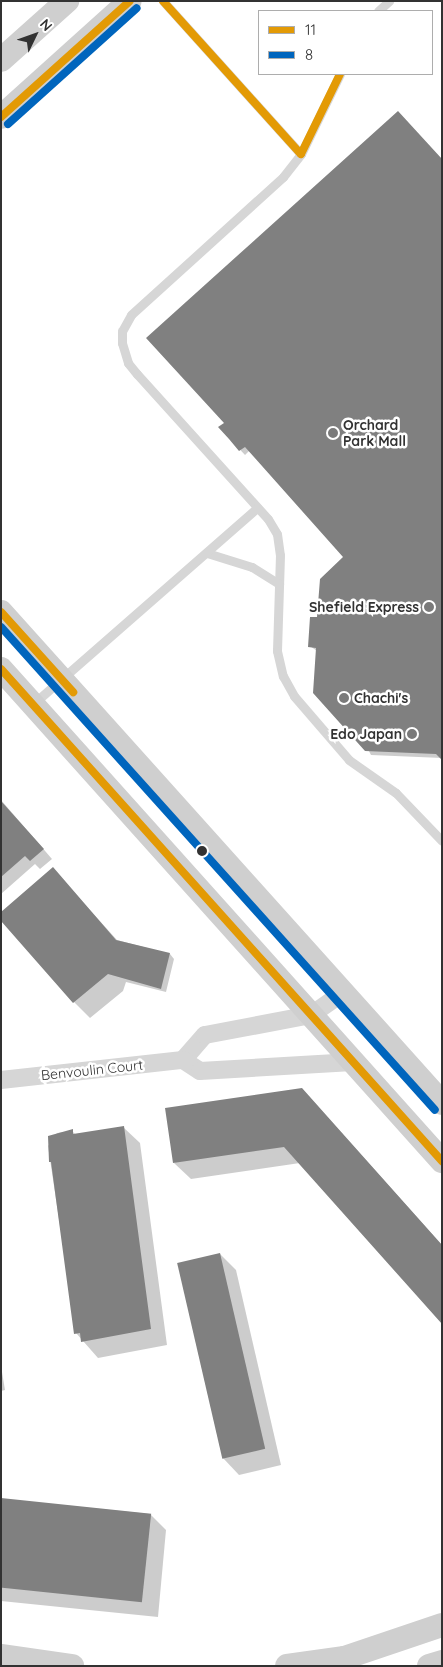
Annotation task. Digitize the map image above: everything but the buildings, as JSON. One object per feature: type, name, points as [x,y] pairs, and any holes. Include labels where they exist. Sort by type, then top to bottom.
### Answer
[{"type":"main road","points":[[1,60],[67,1]]},
{"type":"main road","points":[[1,117],[130,1]]},
{"type":"main road","points":[[1,612],[442,1104]]},
{"type":"main road","points":[[1,669],[442,1161]]},
{"type":"main road","points":[[287,1666],[344,1658],[442,1624]]},
{"type":"main road","points":[[1,1656],[72,1666]]},
{"type":"main road","points":[[430,1666],[442,1662]]},
{"type":"street","points":[[344,993],[311,1015],[205,1035],[183,1060],[200,1071],[353,1062]]},
{"type":"street","name":"Benvoulin Court","points":[[1,1080],[183,1060]]},
{"type":"lane","points":[[163,1],[301,154]]},
{"type":"lane","points":[[379,10],[389,1]]},
{"type":"lane","points":[[340,75],[301,154],[283,177],[139,306],[122,332],[128,363],[257,508],[277,534],[279,584],[277,651],[283,676],[294,696],[350,760],[396,793],[442,841]]},
{"type":"lane","points":[[33,704],[63,681],[257,508]]},
{"type":"lane","points":[[207,553],[252,567],[279,584]]},
{"type":"transit line","name":"11","points":[[1,117],[130,1]]},
{"type":"transit line","name":"11","points":[[163,1],[301,154],[340,75]]},
{"type":"transit line","name":"8","points":[[8,124],[137,8]]},
{"type":"transit line","name":"11","points":[[1,612],[73,692]]},
{"type":"transit line","name":"8","points":[[1,627],[435,1110]]},
{"type":"transit line","name":"11","points":[[1,669],[442,1161]]},
{"type":"place","name":"Orchard Park Mall","points":[[333,433]]},
{"type":"place","name":"Shefield Express","points":[[429,607]]},
{"type":"place","name":"Chachi's","points":[[344,698]]},
{"type":"place","name":"Edo Japan","points":[[412,734]]}]
